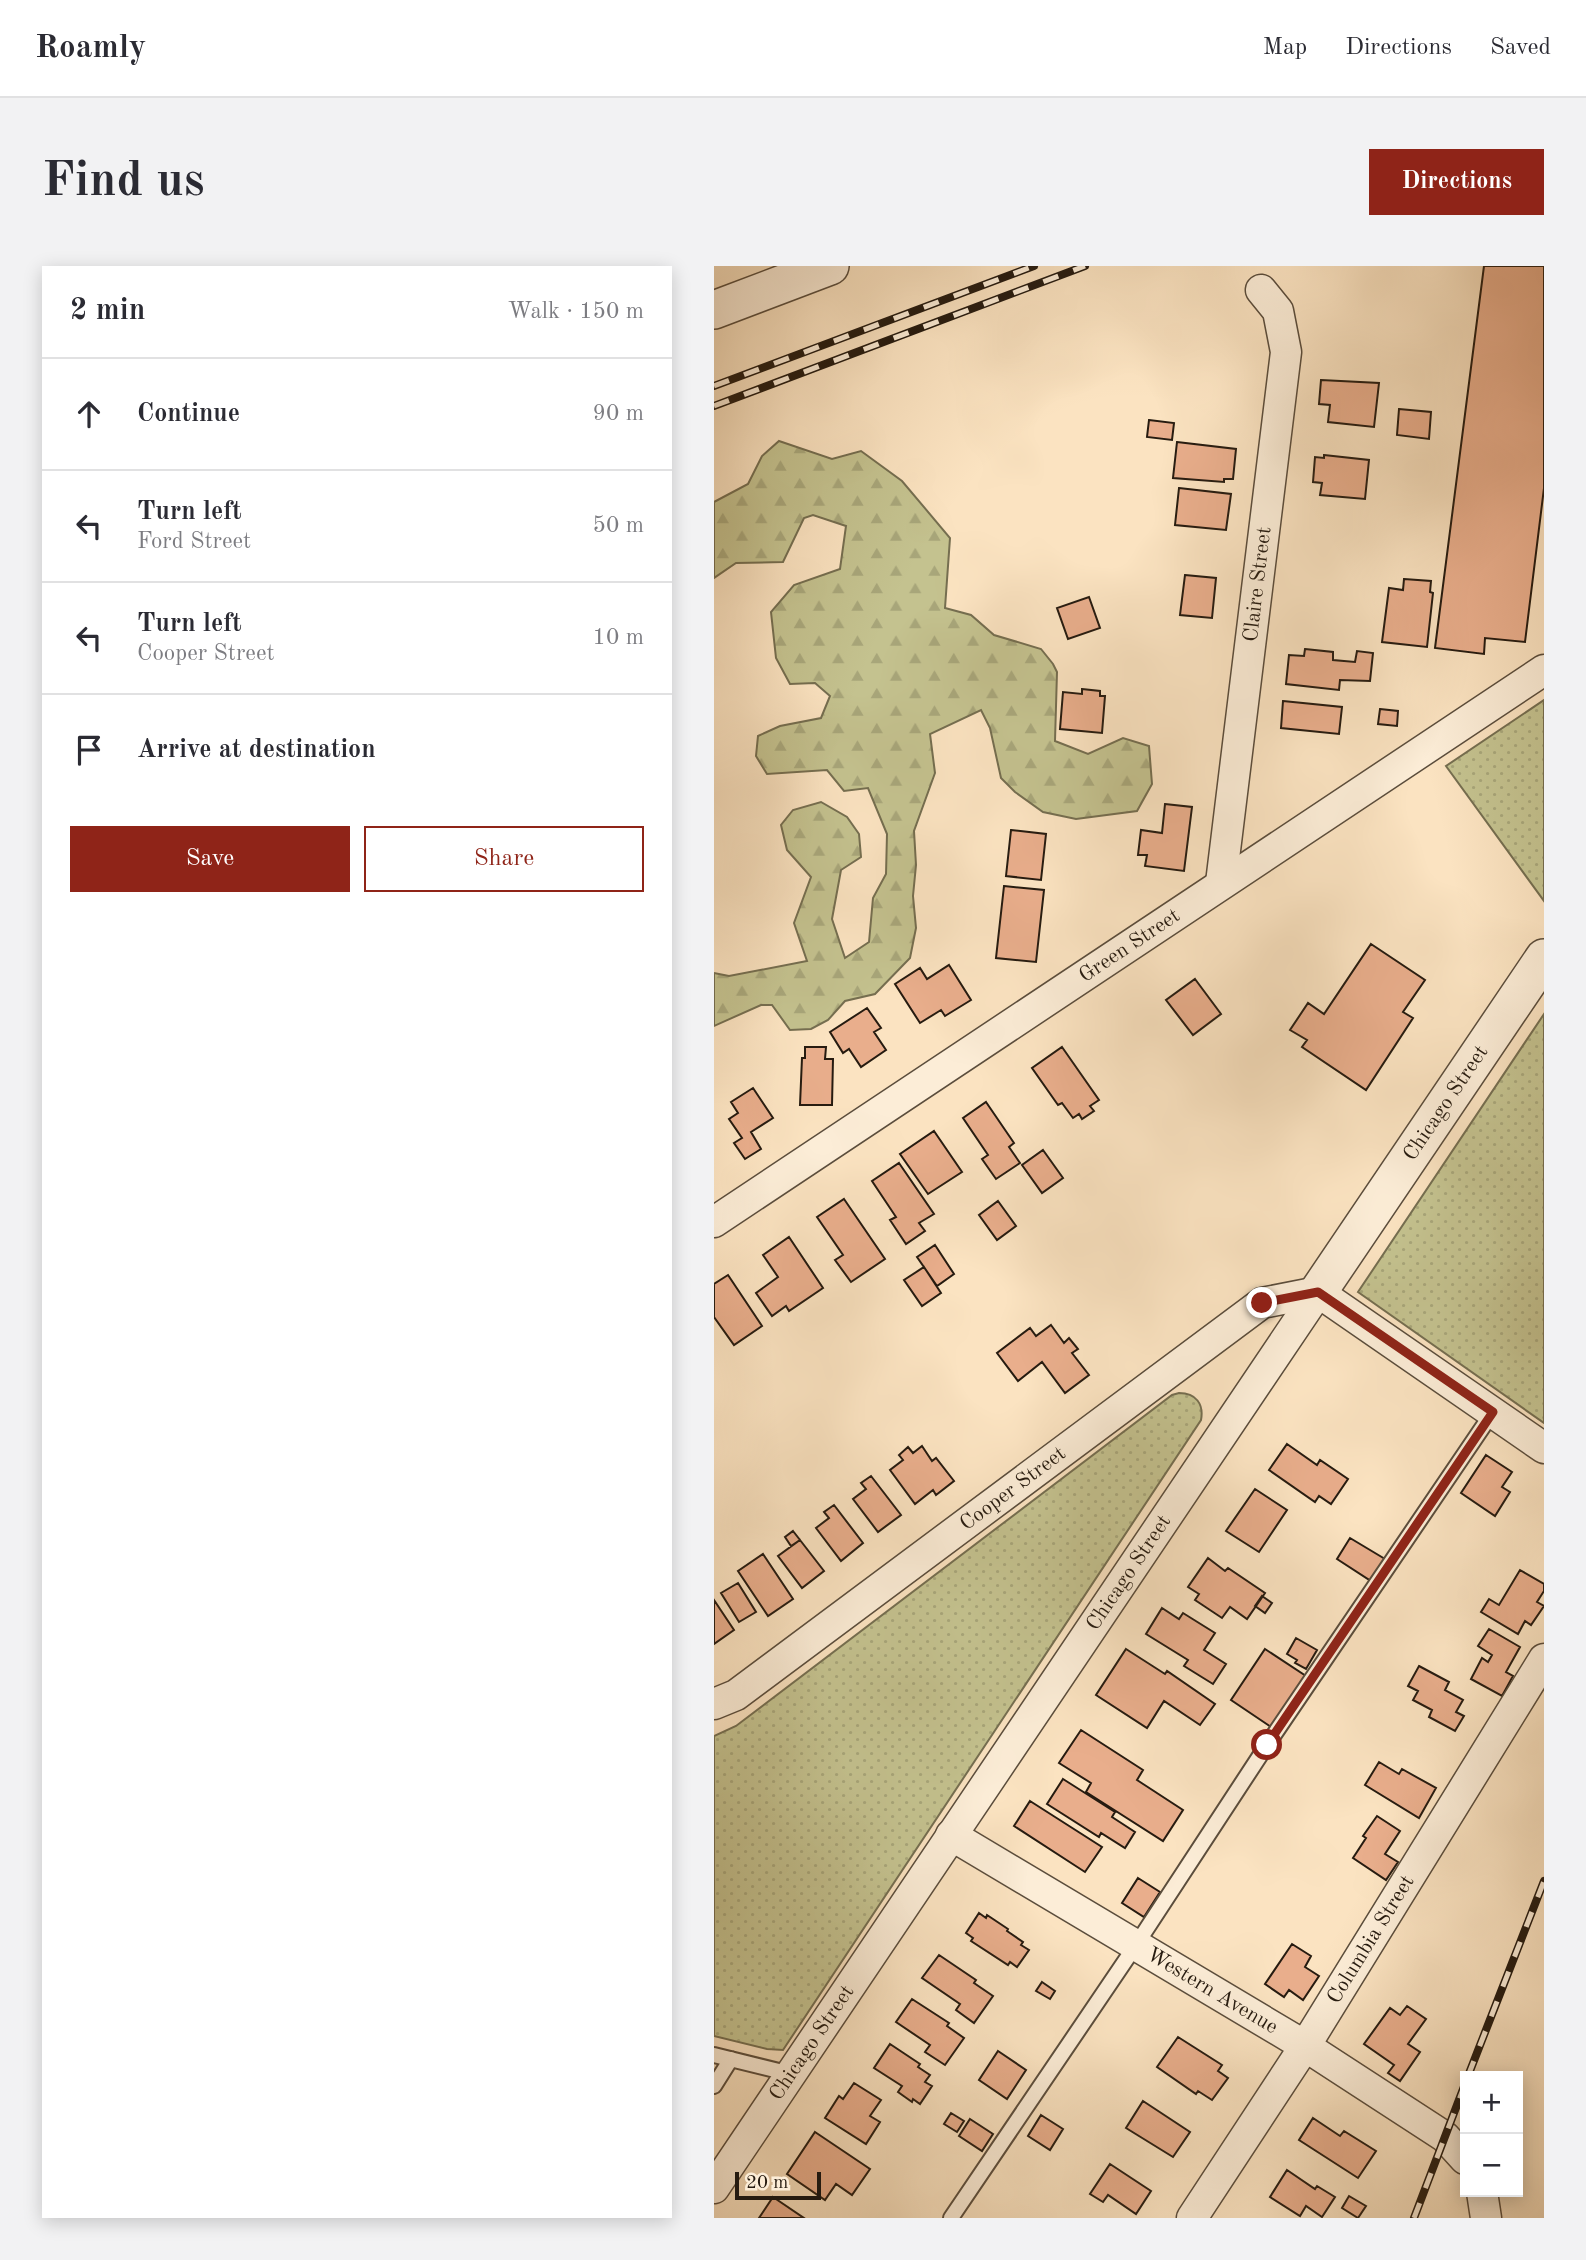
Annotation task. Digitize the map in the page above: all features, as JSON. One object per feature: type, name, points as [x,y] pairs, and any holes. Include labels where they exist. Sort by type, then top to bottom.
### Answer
[{"type":"street","points":[[714,310],[830,266]]},
{"type":"street","name":"Claire Street","points":[[1222,883],[1286,352],[1278,311],[1261,290]]},
{"type":"street","name":"Green Street","points":[[714,1222],[1544,670]]},
{"type":"street","name":"Chicago Street","points":[[714,2188],[1544,958]]},
{"type":"street","points":[[1318,1292],[1544,1448]]},
{"type":"street","name":"Cooper Street","points":[[714,1704],[736,1695],[1262,1303],[1318,1292]]},
{"type":"street","name":"Columbia Street","points":[[1192,2218],[1305,2046],[1544,1659]]},
{"type":"street","name":"Western Avenue","points":[[951,1835],[1305,2046],[1445,2137],[1460,2154]]},
{"type":"street","points":[[1483,2197],[1486,2218]]},
{"type":"lane","points":[[951,2218],[1493,1412]]},
{"type":"lane","points":[[714,2055],[790,2074]]},
{"type":"lane","points":[[714,2086],[731,2059]]},
{"type":"green space","points":[[779,441],[832,459],[861,451],[902,481],[950,538],[945,608],[971,615],[994,635],[1041,649],[1057,672],[1055,741],[1088,754],[1123,738],[1149,746],[1152,784],[1137,811],[1076,819],[1043,812],[1001,778],[990,728],[981,710],[930,734],[935,773],[914,831],[916,865],[913,896],[916,928],[910,958],[875,994],[845,1001],[828,1020],[811,1029],[790,1030],[772,1005],[761,1005],[714,1026],[714,973],[729,976],[807,961],[794,923],[811,877],[787,850],[781,825],[793,810],[821,802],[847,817],[859,834],[861,857],[841,870],[832,919],[845,958],[869,942],[873,898],[886,874],[887,834],[868,788],[844,791],[827,770],[767,774],[756,756],[758,736],[780,726],[821,718],[830,696],[815,683],[790,684],[776,658],[771,612],[794,585],[840,569],[846,526],[813,515],[804,518],[783,562],[736,563],[714,578],[714,502],[748,484],[762,456]]},
{"type":"green space","points":[[1544,700],[1544,901],[1446,766]]},
{"type":"green space","points":[[1544,1014],[1544,1423],[1358,1292]]},
{"type":"green space","points":[[1179,1393],[1198,1400],[1201,1420],[783,2050],[767,2049],[714,2036],[714,1736],[736,1726],[1172,1395]]},
{"type":"building","points":[[1484,266],[1544,266],[1544,488],[1525,642],[1485,638],[1484,654],[1435,648]]},
{"type":"building","points":[[1321,380],[1379,383],[1374,427],[1328,422],[1330,405],[1319,404]]},
{"type":"building","points":[[1399,409],[1431,412],[1429,439],[1397,435]]},
{"type":"building","points":[[1149,420],[1174,423],[1172,440],[1147,437]]},
{"type":"building","points":[[1177,442],[1236,449],[1233,479],[1224,479],[1224,482],[1173,478]]},
{"type":"building","points":[[1324,455],[1369,460],[1365,499],[1320,495],[1322,483],[1313,482],[1315,457],[1324,458]]},
{"type":"building","points":[[1179,488],[1231,494],[1226,530],[1175,525]]},
{"type":"building","points":[[1185,575],[1216,578],[1212,618],[1180,615]]},
{"type":"building","points":[[1404,579],[1431,581],[1430,592],[1433,593],[1427,647],[1382,642],[1389,588],[1403,590]]},
{"type":"building","points":[[1089,597],[1100,628],[1068,639],[1057,608]]},
{"type":"building","points":[[1305,649],[1333,652],[1333,660],[1355,662],[1357,651],[1373,653],[1370,681],[1340,680],[1339,690],[1286,684],[1289,655],[1304,656]]},
{"type":"building","points":[[1082,689],[1100,691],[1100,696],[1105,696],[1102,733],[1060,729],[1063,692],[1082,694]]},
{"type":"building","points":[[1283,701],[1342,707],[1339,734],[1281,728]]},
{"type":"building","points":[[1380,709],[1398,711],[1397,726],[1378,724]]},
{"type":"building","points":[[1165,804],[1192,807],[1184,871],[1145,866],[1147,855],[1138,855],[1141,830],[1162,833]]},
{"type":"building","points":[[1011,830],[1046,834],[1041,880],[1006,876]]},
{"type":"building","points":[[1004,886],[1044,890],[1036,962],[996,958]]},
{"type":"building","points":[[1371,944],[1425,980],[1403,1012],[1413,1018],[1366,1090],[1302,1047],[1307,1040],[1290,1030],[1308,1003],[1324,1014]]},
{"type":"building","points":[[949,965],[971,1000],[945,1016],[941,1010],[920,1023],[895,984],[920,968],[927,979]]},
{"type":"building","points":[[1195,979],[1221,1014],[1193,1035],[1166,1000]]},
{"type":"building","points":[[867,1008],[881,1028],[874,1032],[886,1050],[861,1067],[849,1049],[843,1053],[830,1032]]},
{"type":"building","points":[[805,1047],[826,1047],[825,1059],[833,1059],[832,1105],[800,1105]]},
{"type":"building","points":[[1062,1047],[1099,1100],[1090,1106],[1094,1111],[1082,1119],[1079,1114],[1073,1118],[1062,1103],[1058,1105],[1032,1068]]},
{"type":"building","points":[[753,1088],[773,1118],[751,1132],[761,1149],[745,1159],[734,1143],[742,1138],[729,1119],[738,1113],[731,1102]]},
{"type":"building","points":[[986,1102],[1014,1143],[1009,1147],[1020,1163],[996,1179],[982,1159],[988,1155],[963,1118]]},
{"type":"building","points":[[934,1131],[962,1172],[928,1194],[900,1154]]},
{"type":"building","points":[[1043,1150],[1063,1178],[1042,1193],[1022,1165]]},
{"type":"building","points":[[899,1163],[934,1214],[919,1223],[925,1231],[906,1244],[890,1220],[896,1217],[872,1181]]},
{"type":"building","points":[[844,1199],[885,1259],[851,1282],[835,1260],[843,1255],[817,1217]]},
{"type":"building","points":[[998,1201],[1016,1226],[997,1240],[979,1215]]},
{"type":"building","points":[[789,1237],[823,1288],[789,1311],[786,1306],[772,1316],[756,1293],[778,1277],[763,1255]]},
{"type":"building","points":[[935,1245],[954,1274],[937,1286],[917,1257]]},
{"type":"building","points":[[924,1267],[941,1293],[922,1306],[904,1280]]},
{"type":"building","points":[[728,1275],[762,1326],[734,1345],[714,1317],[714,1284]]},
{"type":"building","points":[[1051,1325],[1064,1343],[1069,1338],[1078,1349],[1072,1353],[1089,1375],[1065,1393],[1042,1362],[1018,1381],[997,1353],[1030,1328],[1036,1336]]},
{"type":"building","points":[[1287,1444],[1317,1465],[1320,1460],[1348,1479],[1331,1504],[1319,1496],[1315,1502],[1269,1470]]},
{"type":"building","points":[[922,1446],[932,1461],[936,1458],[954,1481],[936,1495],[933,1490],[915,1504],[890,1470],[903,1460],[899,1455],[908,1447],[913,1453]]},
{"type":"building","points":[[1486,1455],[1512,1472],[1502,1487],[1510,1492],[1495,1516],[1461,1493]]},
{"type":"building","points":[[871,1476],[901,1515],[878,1532],[853,1499],[866,1489],[861,1483]]},
{"type":"building","points":[[1255,1489],[1287,1510],[1259,1552],[1226,1531]]},
{"type":"building","points":[[834,1505],[863,1543],[841,1561],[816,1528],[829,1518],[824,1512]]},
{"type":"building","points":[[793,1531],[800,1540],[791,1546],[785,1537]]},
{"type":"building","points":[[1350,1538],[1385,1559],[1371,1581],[1337,1559]]},
{"type":"building","points":[[800,1540],[824,1571],[802,1588],[778,1556]]},
{"type":"building","points":[[763,1554],[793,1599],[768,1616],[738,1571]]},
{"type":"building","points":[[1208,1558],[1225,1571],[1228,1568],[1265,1593],[1247,1619],[1230,1607],[1222,1618],[1195,1600],[1199,1594],[1188,1587]]},
{"type":"building","points":[[1520,1570],[1544,1584],[1544,1591],[1537,1602],[1544,1606],[1531,1625],[1525,1621],[1518,1634],[1481,1612],[1489,1599],[1499,1605]]},
{"type":"building","points":[[738,1583],[756,1612],[739,1622],[721,1593]]},
{"type":"building","points":[[1262,1596],[1272,1603],[1265,1613],[1255,1606]]},
{"type":"building","points":[[714,1600],[734,1630],[714,1644]]},
{"type":"building","points":[[1162,1608],[1179,1619],[1183,1613],[1215,1633],[1204,1650],[1226,1664],[1213,1684],[1184,1666],[1188,1660],[1146,1634]]},
{"type":"building","points":[[1489,1629],[1520,1647],[1506,1672],[1513,1676],[1502,1696],[1471,1679],[1482,1658],[1488,1662],[1492,1655],[1478,1646]]},
{"type":"building","points":[[1296,1638],[1317,1650],[1306,1669],[1295,1663],[1297,1660],[1287,1654]]},
{"type":"building","points":[[1126,1649],[1165,1674],[1167,1671],[1215,1704],[1200,1725],[1164,1701],[1147,1728],[1096,1695]]},
{"type":"building","points":[[1265,1649],[1309,1678],[1274,1729],[1231,1700]]},
{"type":"building","points":[[1419,1666],[1449,1682],[1445,1690],[1463,1700],[1456,1712],[1464,1716],[1455,1731],[1429,1717],[1432,1710],[1413,1700],[1418,1691],[1408,1686]]},
{"type":"building","points":[[1081,1730],[1143,1770],[1137,1780],[1183,1810],[1163,1841],[1086,1792],[1091,1783],[1059,1763]]},
{"type":"building","points":[[1379,1762],[1399,1774],[1402,1769],[1436,1788],[1419,1818],[1365,1785]]},
{"type":"building","points":[[1063,1779],[1115,1812],[1112,1817],[1135,1832],[1125,1848],[1101,1833],[1099,1837],[1047,1804]]},
{"type":"building","points":[[1030,1801],[1102,1847],[1085,1872],[1014,1826]]},
{"type":"building","points":[[1377,1816],[1400,1831],[1385,1854],[1398,1862],[1386,1880],[1353,1858],[1366,1838],[1363,1836]]},
{"type":"building","points":[[1138,1878],[1160,1892],[1144,1917],[1122,1903]]},
{"type":"building","points":[[979,1913],[986,1918],[987,1915],[1008,1929],[1007,1931],[1023,1942],[1021,1945],[1029,1950],[1017,1967],[1010,1962],[1008,1965],[971,1941],[973,1938],[966,1933]]},
{"type":"building","points":[[1292,1944],[1311,1956],[1305,1967],[1319,1976],[1303,2000],[1289,1990],[1284,1997],[1265,1984]]},
{"type":"building","points":[[939,1955],[976,1980],[974,1983],[993,1996],[974,2023],[956,2010],[960,2004],[922,1978]]},
{"type":"building","points":[[1042,1982],[1055,1991],[1050,1999],[1036,1991]]},
{"type":"building","points":[[912,1999],[949,2023],[947,2026],[964,2038],[945,2065],[925,2052],[930,2045],[896,2022]]},
{"type":"building","points":[[1407,2006],[1426,2019],[1408,2044],[1420,2052],[1400,2081],[1388,2073],[1394,2065],[1364,2044],[1390,2008],[1400,2015]]},
{"type":"building","points":[[1178,2037],[1222,2065],[1218,2071],[1228,2078],[1212,2100],[1198,2091],[1196,2094],[1157,2067]]},
{"type":"building","points":[[890,2044],[920,2064],[918,2067],[930,2075],[925,2082],[932,2086],[920,2104],[898,2092],[902,2086],[874,2068]]},
{"type":"building","points":[[998,2051],[1026,2070],[1007,2099],[979,2080]]},
{"type":"building","points":[[854,2083],[881,2100],[870,2116],[880,2122],[866,2144],[825,2118],[839,2096],[843,2099]]},
{"type":"building","points":[[1143,2101],[1190,2132],[1173,2157],[1126,2128]]},
{"type":"building","points":[[951,2113],[964,2121],[957,2132],[944,2124]]},
{"type":"building","points":[[1041,2115],[1063,2129],[1050,2150],[1028,2136]]},
{"type":"building","points":[[1313,2118],[1340,2136],[1344,2131],[1376,2151],[1358,2178],[1299,2140]]},
{"type":"building","points":[[970,2119],[993,2134],[982,2151],[959,2136]]},
{"type":"building","points":[[815,2132],[870,2169],[852,2195],[836,2184],[825,2200],[787,2174]]},
{"type":"building","points":[[1110,2164],[1151,2191],[1136,2214],[1108,2195],[1103,2202],[1090,2194]]},
{"type":"building","points":[[1287,2170],[1315,2189],[1317,2186],[1335,2197],[1322,2217],[1306,2206],[1300,2216],[1270,2197]]},
{"type":"building","points":[[1349,2196],[1366,2206],[1358,2218],[1342,2208]]},
{"type":"building","points":[[773,2197],[804,2218],[759,2218]]},
{"type":"railway","points":[[714,386],[1034,266]]},
{"type":"railway","points":[[714,406],[1085,266]]},
{"type":"railway","points":[[1470,2071],[1544,1881]]},
{"type":"railway","points":[[1414,2218],[1460,2097]]},
{"type":"route","points":[[1262,1303],[1318,1292],[1493,1412],[1267,1745]]}]
